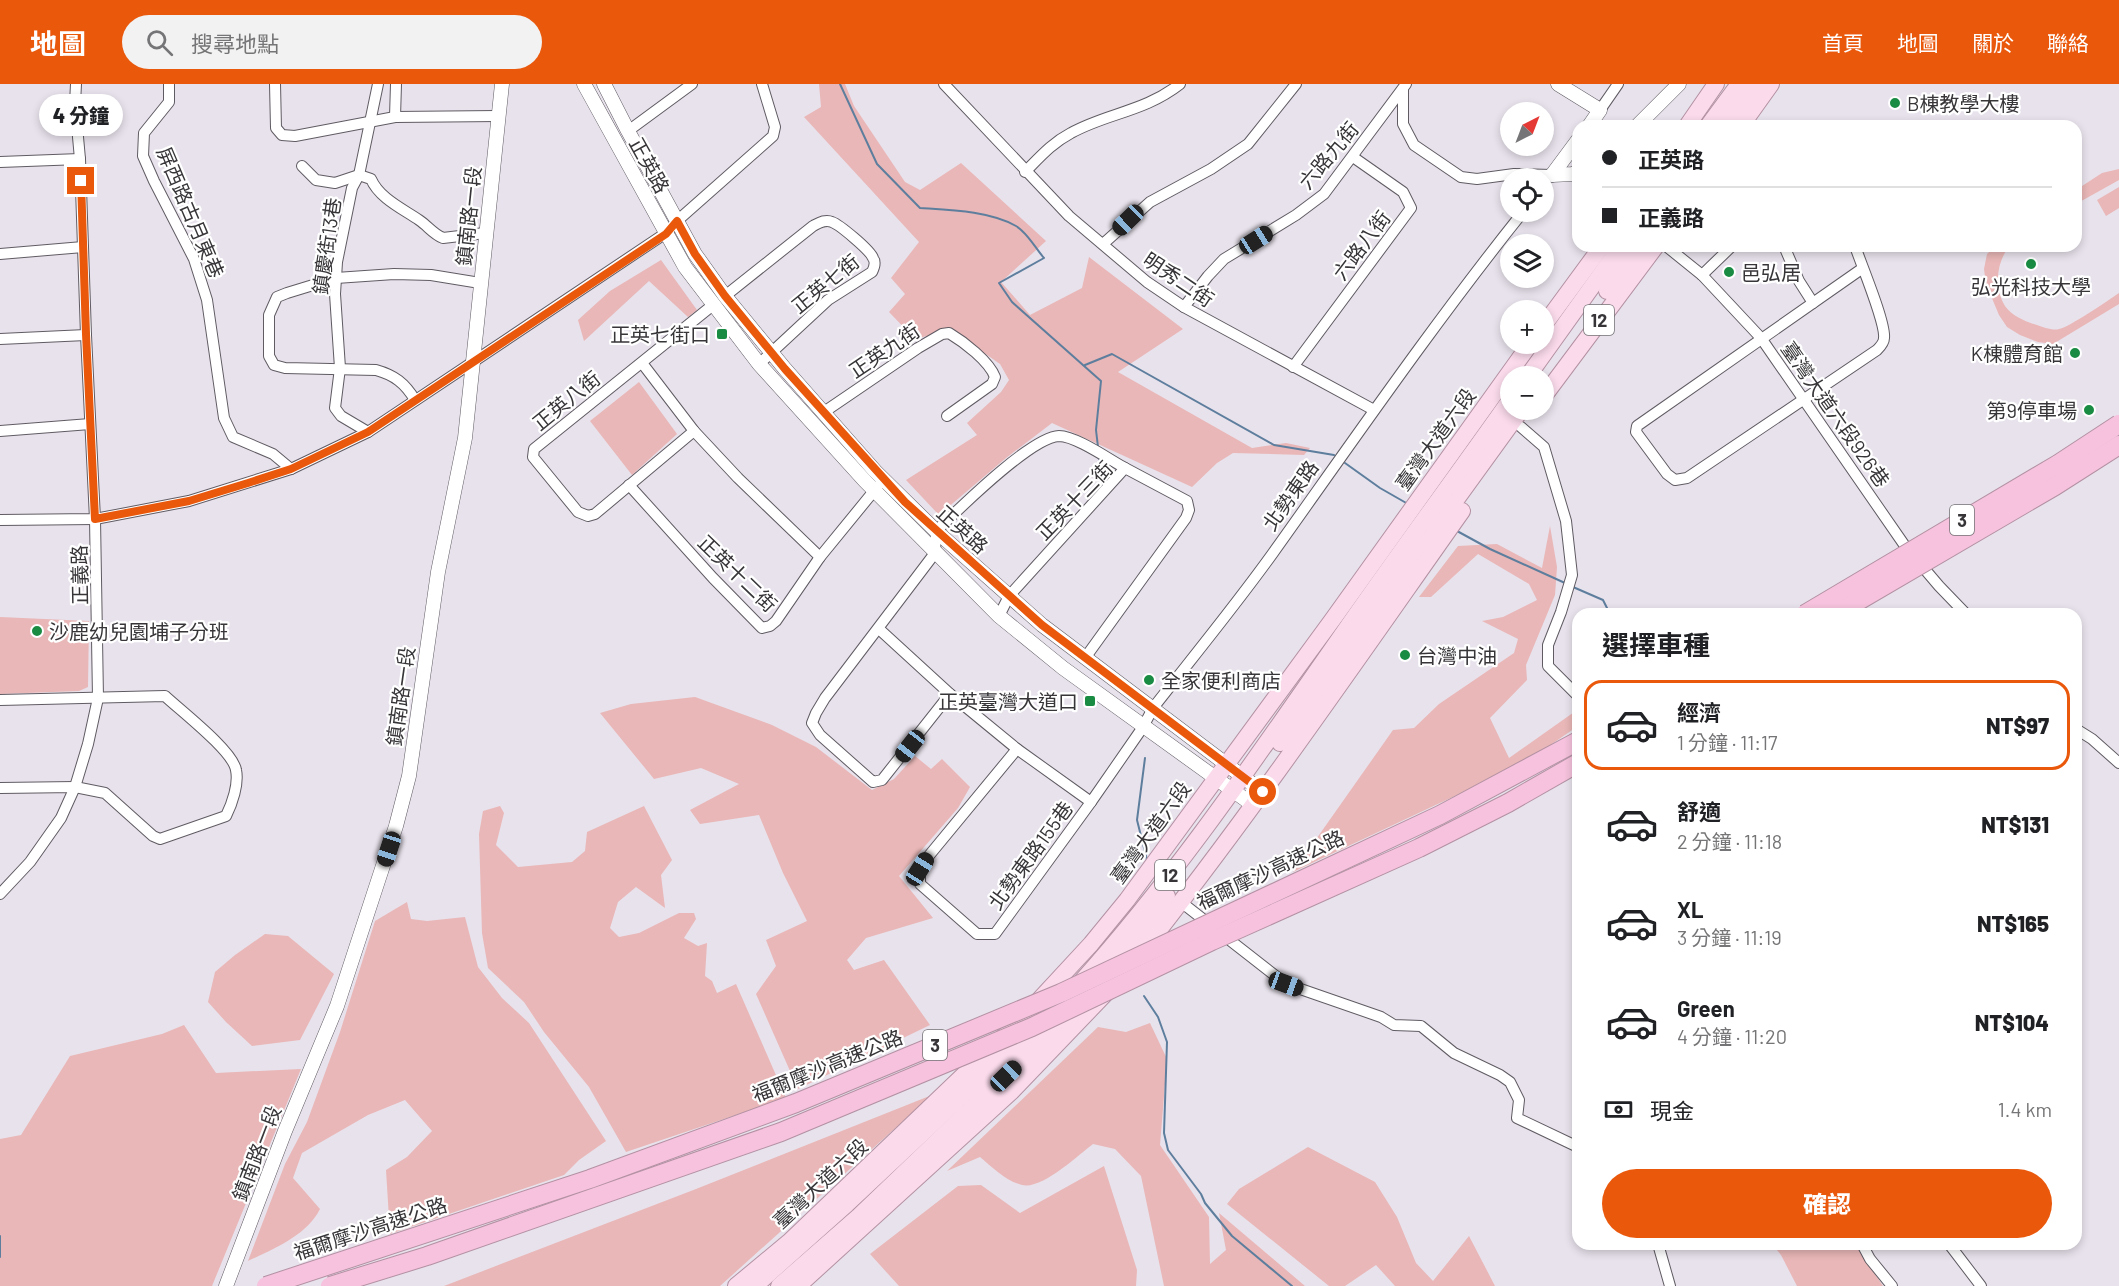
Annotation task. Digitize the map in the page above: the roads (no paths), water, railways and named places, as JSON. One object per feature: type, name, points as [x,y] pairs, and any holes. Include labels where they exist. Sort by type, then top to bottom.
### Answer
[{"type":"highway","name":"3","points":[[1814,608],[2058,464],[2119,424]]},
{"type":"highway","name":"3","points":[[1846,608],[2055,486],[2119,445]]},
{"type":"highway","name":"福爾摩沙高速公路","points":[[266,1286],[590,1179],[816,1095],[1061,993],[1440,815],[1572,744]]},
{"type":"highway","name":"福爾摩沙高速公路","points":[[330,1286],[427,1256],[782,1132],[1023,1031],[1419,848],[1572,767]]},
{"type":"main road","points":[[1691,120],[1716,84]]},
{"type":"main road","points":[[1712,120],[1739,84]]},
{"type":"main road","points":[[1728,120],[1754,84]]},
{"type":"main road","points":[[1746,120],[1772,84]]},
{"type":"main road","name":"12","points":[[1554,311],[1598,252]]},
{"type":"main road","name":"12","points":[[1535,366],[1617,252]]},
{"type":"main road","name":"12","points":[[1553,366],[1634,252]]},
{"type":"main road","name":"12","points":[[1554,383],[1652,252]]},
{"type":"main road","name":"臺灣大道六段","points":[[736,1286],[789,1242],[1016,1025],[1090,944],[1127,900],[1333,620],[1523,354]]},
{"type":"main road","name":"臺灣大道六段","points":[[798,1286],[1012,1091],[1130,967],[1181,902],[1345,630],[1500,414]]},
{"type":"main road","name":"臺灣大道六段","points":[[779,1286],[859,1216],[1070,1015],[1114,966],[1247,790],[1514,420]]},
{"type":"main road","name":"臺灣大道六段","points":[[755,1286],[847,1204],[1059,1006],[1104,956],[1172,872],[1247,790],[1368,646],[1526,420]]},
{"type":"street","name":"正義路","points":[[0,894],[36,853],[61,818],[75,787],[88,744],[98,698],[95,519],[80,159],[75,104],[76,84]]},
{"type":"street","name":"屏西路古月東巷","points":[[169,84],[169,102],[144,133],[143,156],[194,259],[207,300],[224,418],[233,436],[273,454],[291,469]]},
{"type":"street","points":[[275,84],[276,128],[282,135],[295,136],[395,117],[498,116]]},
{"type":"street","name":"鎮慶街13巷","points":[[368,432],[340,416],[335,408],[340,368],[335,294],[352,188],[359,175],[378,84]]},
{"type":"street","points":[[395,117],[396,84]]},
{"type":"street","name":"鎮南路一段","points":[[226,1286],[285,1131],[337,1006],[396,826],[409,776],[438,572],[465,438],[502,84]]},
{"type":"street","name":"正英路","points":[[584,84],[685,267],[759,364],[879,485],[1085,658],[1226,763],[1247,790]]},
{"type":"street","name":"正英路","points":[[604,84],[627,131],[695,254],[725,296],[824,412],[879,485],[936,554],[999,616],[1063,668],[1215,778],[1247,790]]},
{"type":"street","points":[[627,131],[692,84]]},
{"type":"street","points":[[0,520],[95,519],[189,501],[291,469],[368,432],[666,234],[677,221],[773,136],[775,127],[762,84]]},
{"type":"street","name":"明秀二街","points":[[944,84],[1069,216],[1147,282],[1184,307],[1374,410]]},
{"type":"street","points":[[1025,172],[1052,144],[1072,132],[1151,103],[1180,84]]},
{"type":"street","points":[[1103,244],[1150,202],[1211,170],[1248,144],[1296,84]]},
{"type":"street","points":[[1558,84],[1600,110]]},
{"type":"street","points":[[1593,120],[1618,84]]},
{"type":"street","points":[[1643,120],[1679,84]]},
{"type":"street","points":[[1404,86],[1403,124],[1414,144],[1461,177],[1500,176]]},
{"type":"street","name":"六路九街","points":[[1184,307],[1224,259],[1296,215],[1324,194],[1404,86]]},
{"type":"street","points":[[1554,172],[1572,148]]},
{"type":"street","name":"六路八街","points":[[1293,367],[1411,208],[1403,192],[1353,157]]},
{"type":"street","points":[[0,162],[80,159]]},
{"type":"street","points":[[302,166],[316,180],[335,183],[359,175],[371,179],[375,188],[421,221],[436,236],[443,238],[485,233]]},
{"type":"street","points":[[1554,179],[1572,174]]},
{"type":"street","name":"正英七街","points":[[725,296],[813,226],[823,221],[832,222],[859,242],[873,258],[872,272],[828,300],[759,364]]},
{"type":"street","name":"北勢東路","points":[[1091,802],[1143,727],[1153,708],[1269,558],[1374,410],[1515,222]]},
{"type":"street","points":[[0,254],[83,247]]},
{"type":"street","name":"臺灣大道六段926巷","points":[[1673,252],[1702,275],[1761,338],[1905,546],[1960,608]]},
{"type":"street","points":[[1702,275],[1726,252]]},
{"type":"street","points":[[1787,252],[1799,281],[1813,303]]},
{"type":"street","points":[[1857,252],[1879,312],[1885,338],[1877,350],[1687,478],[1676,480],[1667,474],[1636,432],[1637,426],[1863,268]]},
{"type":"street","points":[[415,400],[401,381],[376,370],[285,368],[274,365],[269,356],[269,315],[277,297],[336,278],[394,274],[431,274],[480,283]]},
{"type":"street","name":"正英八街","points":[[694,431],[595,514],[588,516],[578,512],[532,457],[534,448],[713,305]]},
{"type":"street","name":"正英九街","points":[[824,412],[918,348],[942,334],[949,333],[993,370],[995,378],[992,384],[947,416]]},
{"type":"street","points":[[0,339],[86,334]]},
{"type":"street","points":[[642,363],[694,431],[738,478],[820,557]]},
{"type":"street","points":[[0,431],[90,424]]},
{"type":"street","points":[[1521,427],[1544,447],[1566,521],[1572,575],[1548,645],[1548,666],[1572,690]]},
{"type":"street","points":[[950,694],[882,780],[873,782],[820,735],[812,723],[816,714],[936,554],[936,531],[998,473],[1047,439],[1060,436],[1073,440],[1125,468]]},
{"type":"street","name":"正英十三街","points":[[999,616],[1009,596],[1125,468],[1187,501],[1189,510],[1186,518],[1085,658]]},
{"type":"street","name":"正英十二街","points":[[629,485],[713,578],[762,628],[770,627],[777,621],[820,557],[879,485]]},
{"type":"street","name":"北勢東路155巷","points":[[879,629],[950,694],[1017,749],[1091,802],[995,934],[977,934],[920,884],[920,869],[1017,749]]},
{"type":"street","points":[[0,700],[165,696],[228,753],[236,770],[233,802],[226,816],[160,839],[153,836],[105,793],[75,787],[0,788]]},
{"type":"street","points":[[2082,733],[2119,763]]},
{"type":"street","points":[[1181,902],[1286,984],[1381,1017],[1394,1025],[1420,1026],[1454,1053],[1500,1075],[1510,1082],[1519,1100],[1517,1118],[1572,1144]]},
{"type":"street","points":[[1660,1250],[1670,1286]]},
{"type":"street","points":[[1865,1250],[1892,1286]]},
{"type":"street","points":[[1954,1250],[1981,1286]]},
{"type":"waterway","points":[[840,84],[877,164],[920,208],[969,212],[1005,221],[1024,232],[1044,258],[999,283],[1012,302],[1101,381],[1096,430],[1098,447]]},
{"type":"waterway","points":[[1085,365],[1112,354],[1274,445],[1334,455]]},
{"type":"waterway","points":[[1099,456],[1102,483]]},
{"type":"waterway","points":[[1345,463],[1380,488],[1408,504]]},
{"type":"waterway","points":[[1457,531],[1490,549],[1565,583]]},
{"type":"waterway","points":[[1573,587],[1603,600],[1607,608]]},
{"type":"waterway","points":[[1145,758],[1137,820],[1147,860]]},
{"type":"waterway","points":[[1144,996],[1158,1017],[1167,1042],[1164,1133],[1168,1150],[1201,1194],[1205,1203],[1232,1236],[1292,1286]]},
{"type":"waterway","points":[[0,1236],[0,1257]]},
{"type":"place","name":"B棟教學大樓","points":[[1895,103]]},
{"type":"place","name":"弘光科技大學","points":[[2031,264]]},
{"type":"place","name":"邑弘居","points":[[1729,272]]},
{"type":"place","name":"正英七街口","points":[[722,334]]},
{"type":"place","name":"K棟體育館","points":[[2075,353]]},
{"type":"place","name":"第9停車場","points":[[2089,410]]},
{"type":"place","name":"沙鹿幼兒園埔子分班","points":[[37,631]]},
{"type":"place","name":"台灣中油","points":[[1405,655]]},
{"type":"place","name":"全家便利商店","points":[[1149,680]]},
{"type":"place","name":"正英臺灣大道口","points":[[1090,701]]}]
